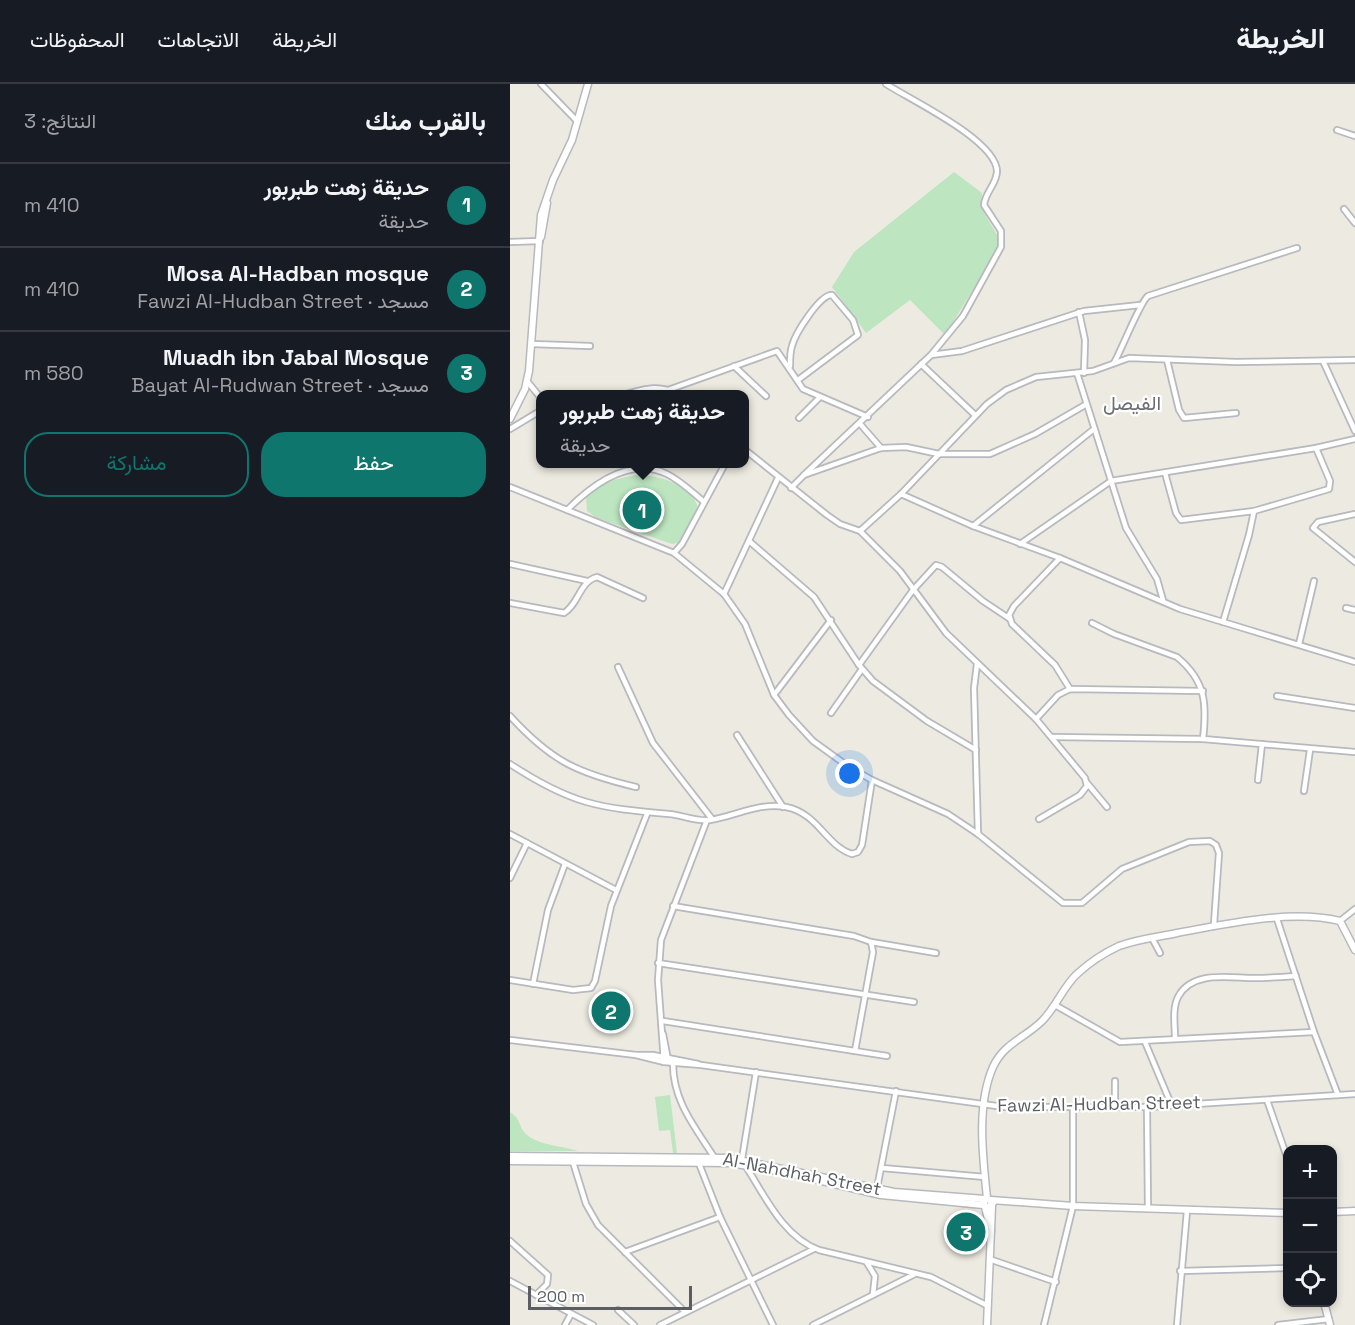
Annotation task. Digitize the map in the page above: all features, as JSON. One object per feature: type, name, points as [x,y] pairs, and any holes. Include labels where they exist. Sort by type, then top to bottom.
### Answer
[{"type":"street","points":[[541,84],[577,121]]},
{"type":"street","points":[[511,416],[527,381],[532,344],[540,223],[588,84]]},
{"type":"street","points":[[791,488],[861,425],[931,355],[963,316],[1001,247],[1002,231],[984,205],[987,193],[996,178],[997,168],[986,149],[972,137],[886,84]]},
{"type":"street","points":[[1337,130],[1355,136]]},
{"type":"street","points":[[1344,209],[1355,223]]},
{"type":"street","points":[[510,242],[540,240]]},
{"type":"street","points":[[1114,363],[1144,299],[1297,248]]},
{"type":"street","points":[[789,366],[792,346],[798,332],[824,297],[832,295],[853,320],[858,334],[798,380]]},
{"type":"street","points":[[931,355],[962,351],[1078,312],[1140,305]]},
{"type":"street","points":[[1078,312],[1085,339],[1084,373]]},
{"type":"street","points":[[532,344],[590,346]]},
{"type":"street","points":[[640,390],[647,388],[668,390],[777,351],[803,389],[868,417]]},
{"type":"street","points":[[860,531],[901,494],[975,416],[1006,390],[1021,382],[1051,374],[1084,373],[1129,358],[1355,360]]},
{"type":"street","points":[[1167,360],[1178,405],[1184,418],[1236,413]]},
{"type":"street","points":[[1323,361],[1355,431]]},
{"type":"street","points":[[921,364],[975,416]]},
{"type":"street","points":[[735,366],[766,396]]},
{"type":"street","points":[[1077,373],[1085,405],[1126,528],[1157,579],[1163,600]]},
{"type":"street","points":[[527,381],[536,392]]},
{"type":"street","points":[[799,418],[820,397]]},
{"type":"street","points":[[804,476],[880,448],[906,447],[939,454],[990,454],[1028,438],[1085,405]]},
{"type":"street","points":[[510,429],[536,413]]},
{"type":"street","points":[[861,425],[880,448]]},
{"type":"street","points":[[973,526],[1094,429]]},
{"type":"street","points":[[1020,544],[1111,481],[1316,448],[1355,439]]},
{"type":"street","points":[[1165,473],[1176,513],[1181,520],[1254,511],[1329,489],[1330,481],[1316,448]]},
{"type":"street","points":[[749,453],[840,524],[860,531],[893,563],[946,633],[1053,737],[1107,807]]},
{"type":"street","points":[[674,553],[682,544],[723,468]]},
{"type":"street","points":[[567,510],[599,482],[632,471],[665,473],[704,502]]},
{"type":"street","points":[[724,594],[778,478]]},
{"type":"street","points":[[510,488],[674,553],[724,594],[752,639],[774,695],[813,741],[849,767],[872,780],[938,808],[978,834],[1057,900],[1069,904],[1082,903],[1122,869],[1189,842],[1210,841],[1216,845],[1219,853],[1214,924]]},
{"type":"street","points":[[901,494],[973,526],[1060,558],[1180,609],[1355,662]]},
{"type":"street","points":[[1223,622],[1237,579],[1254,511]]},
{"type":"street","points":[[1355,514],[1318,522],[1313,528],[1355,562]]},
{"type":"street","points":[[749,542],[803,586],[831,620],[861,667],[880,686],[927,721],[976,750]]},
{"type":"street","points":[[1010,619],[1010,612],[1014,606],[1060,558]]},
{"type":"street","points":[[510,564],[587,581],[602,578],[643,598]]},
{"type":"street","points":[[831,713],[913,590],[932,567],[942,567],[982,602],[1010,619],[1055,665],[1070,689]]},
{"type":"street","points":[[510,603],[564,613],[571,608],[587,581]]},
{"type":"street","points":[[1299,644],[1314,581]]},
{"type":"street","points":[[1346,608],[1355,610]]},
{"type":"street","points":[[774,695],[831,620]]},
{"type":"street","points":[[1092,622],[1114,634],[1178,657],[1185,663],[1203,692],[1206,702],[1203,739]]},
{"type":"street","points":[[977,664],[974,688],[978,834]]},
{"type":"street","points":[[618,667],[653,743],[709,820]]},
{"type":"street","points":[[1036,719],[1058,695],[1070,689],[1203,692]]},
{"type":"street","points":[[1277,696],[1355,708]]},
{"type":"street","points":[[510,716],[545,749],[579,771],[636,787]]},
{"type":"street","points":[[737,735],[783,807]]},
{"type":"street","points":[[1053,737],[1203,739],[1310,750],[1355,752]]},
{"type":"street","points":[[1258,780],[1262,744]]},
{"type":"street","points":[[1304,791],[1310,750]]},
{"type":"street","points":[[510,764],[574,800],[605,808],[709,820],[747,809],[783,807],[813,819],[846,851],[856,853],[862,845],[872,780]]},
{"type":"street","points":[[1039,819],[1080,795],[1086,790],[1087,783]]},
{"type":"street","points":[[510,980],[573,990],[591,988],[616,890],[647,814]]},
{"type":"street","points":[[667,1061],[658,963],[661,940],[709,820]]},
{"type":"street","points":[[510,834],[616,890]]},
{"type":"street","points":[[510,878],[527,843]]},
{"type":"street","points":[[533,984],[548,910],[565,864]]},
{"type":"street","points":[[673,906],[854,936],[871,942],[936,953]]},
{"type":"street","points":[[1340,921],[1355,909]]},
{"type":"street","points":[[987,1325],[992,1260],[985,1177],[984,1106],[990,1077],[998,1057],[1014,1039],[1043,1020],[1069,983],[1092,963],[1118,947],[1152,938],[1214,924],[1320,916],[1340,921],[1355,950]]},
{"type":"street","points":[[1277,919],[1314,1032],[1338,1095]]},
{"type":"street","points":[[1152,938],[1160,953]]},
{"type":"street","points":[[855,1051],[873,952],[871,942]]},
{"type":"street","points":[[658,963],[914,1002]]},
{"type":"street","points":[[1174,1038],[1175,1007],[1178,996],[1187,985],[1197,980],[1224,976],[1296,976]]},
{"type":"street","points":[[1055,1005],[1109,1038],[1120,1042],[1314,1032]]},
{"type":"street","points":[[663,1021],[887,1056]]},
{"type":"street","points":[[663,1034],[661,1046],[680,1104],[714,1156]]},
{"type":"street","name":"Fawzi Al-Hudban Street","points":[[510,1040],[896,1091],[984,1106],[1147,1107],[1355,1094]]},
{"type":"street","points":[[1145,1042],[1171,1104]]},
{"type":"street","points":[[653,1055],[661,1046]]},
{"type":"street","name":"Fawzi Al-Hudban Street","points":[[636,1055],[653,1055],[667,1061]]},
{"type":"street","points":[[756,1072],[744,1162],[788,1231],[814,1249],[946,1283],[989,1307]]},
{"type":"street","points":[[1115,1080],[1115,1108]]},
{"type":"street","points":[[878,1188],[896,1091]]},
{"type":"street","points":[[1267,1100],[1283,1148]]},
{"type":"street","points":[[1147,1107],[1148,1209]]},
{"type":"street","points":[[1044,1325],[1056,1282],[1072,1206],[1073,1108]]},
{"type":"street","name":"Al-Nahdhah Street","points":[[510,1156],[572,1160],[744,1162],[882,1196],[988,1203]]},
{"type":"street","name":"Al-Nahdhah Street","points":[[510,1161],[714,1156],[878,1188],[988,1203]]},
{"type":"street","points":[[572,1160],[594,1219],[685,1312]]},
{"type":"street","points":[[698,1161],[720,1217],[773,1325]]},
{"type":"street","points":[[882,1168],[985,1177]]},
{"type":"street","points":[[988,1203],[1283,1213]]},
{"type":"street","points":[[1177,1325],[1187,1210]]},
{"type":"street","points":[[1337,1212],[1355,1211]]},
{"type":"street","points":[[626,1252],[720,1217]]},
{"type":"street","points":[[510,1241],[548,1275],[547,1284],[536,1295]]},
{"type":"street","points":[[660,1325],[814,1249]]},
{"type":"street","points":[[992,1260],[1056,1282]]},
{"type":"street","points":[[867,1263],[875,1276],[873,1294]]},
{"type":"street","points":[[1180,1271],[1283,1268]]},
{"type":"street","points":[[813,1325],[917,1274]]},
{"type":"street","points":[[510,1281],[592,1325]]},
{"type":"street","points":[[1278,1325],[1329,1322],[1325,1307]]},
{"type":"street","points":[[618,1310],[634,1325]]},
{"type":"street","points":[[565,1325],[571,1314]]},
{"type":"green space","points":[[954,172],[982,193],[985,214],[1001,244],[945,335],[910,300],[866,333],[832,287],[854,252]]},
{"type":"green space","points":[[639,475],[656,477],[674,483],[690,493],[695,500],[698,509],[678,543],[672,544],[597,518],[587,511],[586,497],[598,488],[617,479]]},
{"type":"green space","points":[[670,1095],[677,1153],[673,1153],[670,1130],[659,1131],[655,1097]]},
{"type":"green space","points":[[510,1112],[524,1132],[532,1138],[578,1151],[510,1151]]},
{"type":"place","name":"حديقة زهت طبربور","points":[[642,510]]},
{"type":"place","name":"Mosa Al-Hadban mosque","points":[[611,1011]]},
{"type":"place","name":"Muadh ibn Jabal Mosque","points":[[966,1232]]},
{"type":"district","name":"الفيصل","points":[[1132,403]]}]
